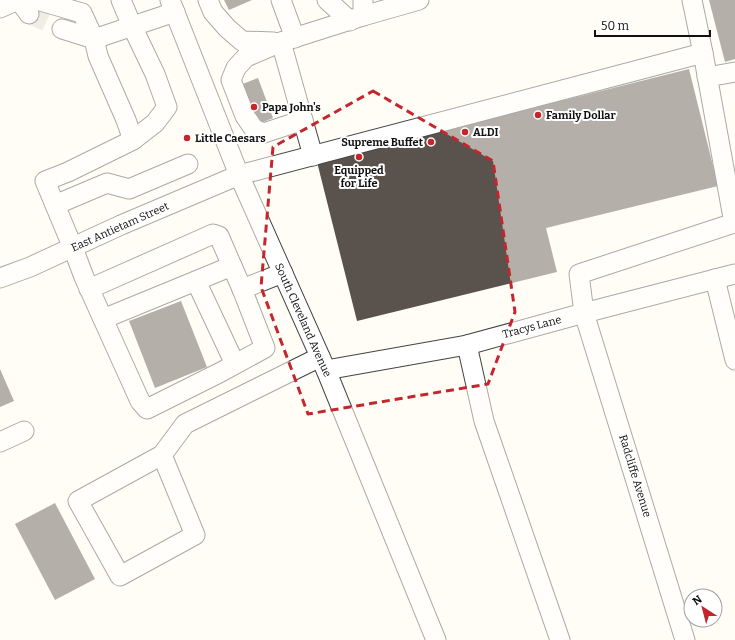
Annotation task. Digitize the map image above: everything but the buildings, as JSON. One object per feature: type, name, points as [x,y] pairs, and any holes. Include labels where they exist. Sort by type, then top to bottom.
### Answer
[{"type":"street","points":[[89,289],[213,234],[219,236],[265,348],[147,409],[140,401],[89,289],[45,182],[133,140],[155,124],[168,107],[155,74],[121,0]]},
{"type":"street","points":[[208,0],[213,12],[227,28],[242,41],[288,40]]},
{"type":"street","points":[[281,0],[303,120],[313,156]]},
{"type":"street","points":[[327,0],[358,12]]},
{"type":"street","points":[[303,120],[264,133],[254,129],[245,116],[231,80],[236,68],[246,57],[358,12],[419,0]]},
{"type":"street","points":[[692,0],[707,77],[735,72]]},
{"type":"street","points":[[0,8],[26,3],[82,13],[94,39],[98,56],[126,120],[133,140]]},
{"type":"street","points":[[62,29],[94,39],[132,26],[172,6]]},
{"type":"street","name":"South Cleveland Avenue","points":[[172,6],[239,175],[323,364],[436,640]]},
{"type":"street","name":"East Antietam Street","points":[[0,278],[30,267],[141,216],[239,175],[703,54]]},
{"type":"street","name":"Radcliffe Avenue","points":[[685,640],[584,313],[579,274],[734,223],[707,77]]},
{"type":"street","points":[[55,205],[108,183],[129,189],[188,164]]},
{"type":"street","points":[[129,189],[141,216]]},
{"type":"street","points":[[103,319],[232,266]]},
{"type":"street","points":[[242,289],[283,273]]},
{"type":"street","name":"Tracys Lane","points":[[162,455],[185,424],[323,364],[467,345],[735,274]]},
{"type":"street","points":[[715,279],[735,360]]},
{"type":"street","points":[[196,281],[235,364]]},
{"type":"street","points":[[467,345],[484,421],[560,640]]},
{"type":"street","points":[[0,442],[24,431]]},
{"type":"street","points":[[162,455],[195,535],[120,576],[78,501],[162,455]]},
{"type":"highlighted area","points":[[373,91],[493,161],[515,312],[488,384],[308,414],[261,287],[273,147]]},
{"type":"tunnel","points":[[29,14],[62,29]]},
{"type":"place","name":"Papa John's","points":[[254,107]]},
{"type":"place","name":"Family Dollar","points":[[538,115]]},
{"type":"place","name":"ALDI","points":[[465,132]]},
{"type":"place","name":"Little Caesars","points":[[187,138]]},
{"type":"place","name":"Supreme Buffet","points":[[431,142]]},
{"type":"place","name":"Equipped for Life","points":[[359,157]]}]
